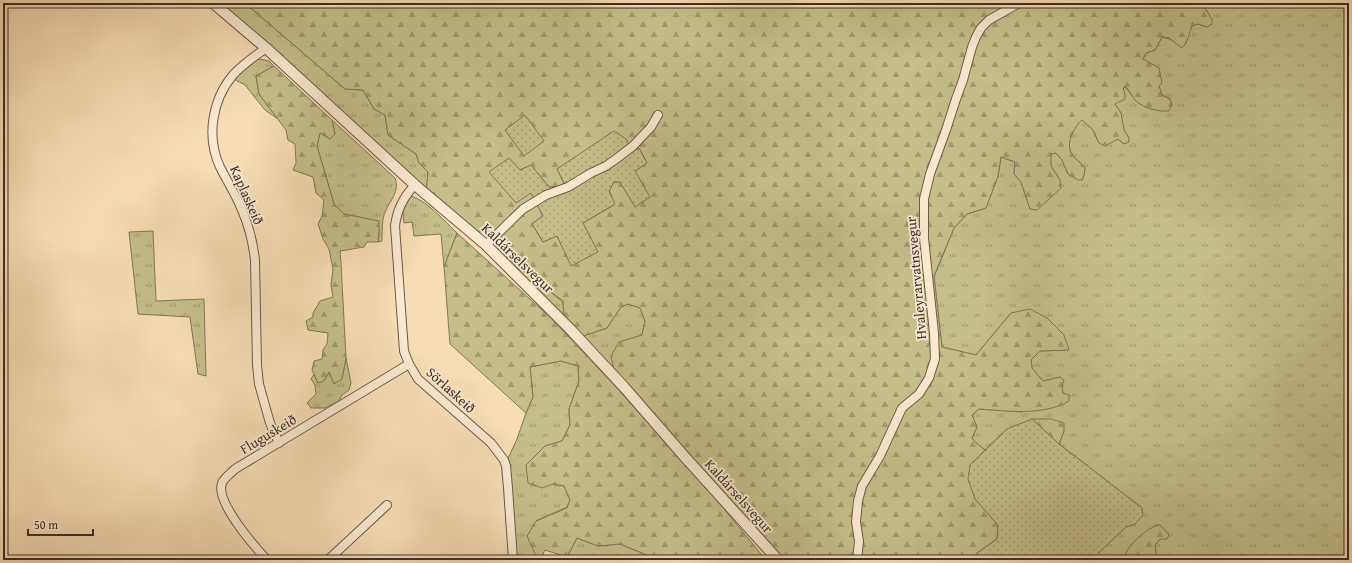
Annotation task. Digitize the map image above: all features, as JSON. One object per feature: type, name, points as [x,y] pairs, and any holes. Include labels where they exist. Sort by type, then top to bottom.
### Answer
[{"type":"street","name":"Kaldárselsvegur","points":[[213,3],[266,48],[415,185],[486,245],[576,336],[778,560]]},
{"type":"street","name":"Hvaleyrarvatnsvegur","points":[[857,560],[859,541],[856,522],[858,501],[862,486],[880,456],[902,408],[918,394],[929,378],[935,359],[934,333],[924,238],[924,199],[930,174],[964,80],[972,47],[981,28],[989,20],[1019,3]]},
{"type":"street","name":"Kaplaskeið","points":[[266,48],[234,74],[222,91],[212,123],[212,138],[218,160],[242,209],[253,244],[255,260],[257,365],[259,384],[270,423],[279,443]]},
{"type":"street","points":[[486,245],[523,209],[546,196],[568,187],[616,159],[632,146],[651,127],[658,115]]},
{"type":"street","name":"Sörlaskeið","points":[[415,185],[401,203],[395,226],[404,351],[408,364],[418,379],[491,442],[504,460],[508,480],[513,560]]},
{"type":"street","name":"Fluguskeið","points":[[267,560],[238,524],[225,503],[222,494],[222,483],[235,469],[408,364]]},
{"type":"street","points":[[328,560],[387,505]]},
{"type":"green space","points":[[217,3],[245,3],[345,89],[363,90],[374,109],[385,115],[388,135],[416,154],[419,163],[428,172],[426,194]]},
{"type":"green space","points":[[245,3],[1201,3],[1212,19],[1212,24],[1207,27],[1198,24],[1192,26],[1187,40],[1182,48],[1169,38],[1162,37],[1155,50],[1146,53],[1143,59],[1159,68],[1162,83],[1159,86],[1162,95],[1170,99],[1172,105],[1169,111],[1156,110],[1138,103],[1126,87],[1123,88],[1125,99],[1115,104],[1121,113],[1124,130],[1129,138],[1129,142],[1124,144],[1118,139],[1105,146],[1099,143],[1093,130],[1082,120],[1076,127],[1069,144],[1071,153],[1085,168],[1082,180],[1078,180],[1068,174],[1062,160],[1056,153],[1051,154],[1051,166],[1060,180],[1061,188],[1037,210],[1030,209],[1021,182],[1014,174],[1015,162],[1001,157],[998,176],[986,208],[967,214],[954,228],[934,276],[942,347],[976,355],[1011,313],[1030,309],[1047,318],[1064,335],[1069,350],[1040,351],[1031,360],[1032,368],[1043,381],[1060,377],[1064,380],[1062,386],[1063,393],[1069,395],[1069,401],[1059,406],[1037,411],[979,409],[972,415],[977,427],[972,438],[985,450],[970,465],[975,499],[998,525],[997,539],[977,553],[972,560],[776,560],[614,370],[611,356],[619,342],[642,335],[645,321],[640,308],[628,304],[621,307],[607,328],[583,336],[564,319],[563,301],[524,271],[516,267],[510,258],[504,256],[500,259],[492,246],[499,237],[484,232],[470,230],[426,194],[428,172],[419,163],[416,154],[388,135],[385,115],[374,109],[363,90],[345,89]],"holes":[[[626,139],[632,152],[639,148],[647,163],[635,171],[635,206],[620,182],[614,182],[609,191],[614,205],[583,223],[543,242],[532,224],[543,216],[520,170],[531,165],[549,187],[561,187],[564,183],[557,169]]]},
{"type":"green space","points":[[1201,3],[1349,3],[1349,560],[1157,560],[1155,545],[1160,539],[1169,535],[1160,525],[1155,526],[1124,556],[1124,560],[1102,560],[1099,552],[1126,527],[1142,508],[1059,444],[1064,431],[1007,429],[985,450],[972,438],[977,427],[972,415],[979,409],[1022,412],[1063,393],[1060,377],[1043,381],[1032,368],[1031,360],[1040,351],[1068,350],[1011,313],[976,355],[942,347],[934,277],[954,228],[967,214],[986,208],[998,176],[1001,157],[1015,162],[1014,174],[1021,182],[1030,209],[1060,180],[1051,166],[1050,154],[1056,153],[1062,160],[1068,174],[1082,180],[1085,168],[1072,155],[1069,144],[1076,127],[1082,120],[1093,130],[1099,143],[1118,139],[1124,144],[1129,138],[1124,130],[1121,113],[1115,104],[1123,88],[1125,87],[1136,100],[1170,99],[1162,95],[1159,86],[1143,59],[1146,53],[1155,50],[1162,37],[1186,43],[1192,26],[1198,24],[1207,27],[1212,19]]},
{"type":"green space","points":[[259,59],[269,61],[274,66],[256,76],[259,94],[278,119],[265,110],[245,85],[234,79],[248,64]]},
{"type":"green space","points":[[274,66],[332,120],[335,134],[330,139],[320,133],[317,146],[334,204],[344,214],[379,221],[378,242],[367,242],[364,247],[340,251],[346,358],[342,379],[334,384],[329,372],[324,381],[318,383],[312,370],[314,361],[322,359],[323,350],[327,344],[328,333],[308,330],[306,321],[313,317],[313,313],[320,301],[333,297],[331,285],[333,269],[329,249],[323,239],[318,224],[322,216],[324,200],[316,193],[313,177],[293,170],[296,163],[295,144],[288,140],[286,130],[259,94],[256,76]]},
{"type":"green space","points":[[525,115],[544,141],[524,156],[505,130]]},
{"type":"green space","points":[[332,120],[395,178],[395,194],[383,219],[382,241],[378,242],[378,221],[344,214],[334,204],[317,146],[320,133],[335,134]]},
{"type":"green space","points":[[614,131],[626,139],[632,152],[639,148],[647,163],[635,171],[650,197],[635,207],[620,182],[614,182],[609,191],[615,204],[583,223],[598,252],[571,266],[557,236],[543,242],[532,224],[543,216],[531,193],[516,203],[489,172],[509,158],[520,170],[531,165],[549,187],[561,187],[564,183],[557,169]]},
{"type":"green space","points":[[411,196],[424,202],[457,233],[444,267],[441,234],[414,236],[412,222],[404,223],[404,208],[406,202]]},
{"type":"green space","points":[[153,231],[156,301],[204,299],[206,376],[198,374],[190,317],[138,314],[129,232]]},
{"type":"green space","points":[[457,233],[552,319],[616,387],[715,498],[766,560],[659,560],[620,544],[598,546],[577,538],[567,557],[545,550],[542,556],[536,556],[527,536],[536,521],[567,508],[570,500],[564,486],[553,484],[542,488],[528,483],[526,465],[545,446],[562,441],[570,425],[569,409],[579,381],[578,366],[561,361],[530,367],[533,397],[526,413],[450,344],[444,267]]},
{"type":"green space","points":[[504,256],[510,258],[516,267],[524,271],[563,302],[564,319],[500,259]]},
{"type":"green space","points":[[628,304],[640,308],[645,321],[642,335],[614,370],[583,336],[607,328],[621,307]]},
{"type":"green space","points":[[346,358],[351,383],[349,390],[342,395],[339,401],[325,408],[311,408],[307,403],[316,394],[315,385],[311,379],[314,374],[318,383],[329,371],[334,383],[342,379]]},
{"type":"green space","points":[[561,361],[578,366],[579,381],[569,409],[570,425],[562,441],[545,446],[553,484],[564,486],[570,500],[567,507],[536,521],[536,556],[542,556],[541,560],[517,560],[511,501],[504,467],[517,439],[533,397],[530,367]]},
{"type":"green space","points":[[1032,419],[1051,419],[1064,423],[1064,431],[1059,444]]},
{"type":"green space","points":[[1032,419],[1059,444],[1142,508],[1143,515],[1135,524],[1126,527],[1091,560],[972,560],[977,553],[997,539],[998,525],[975,499],[968,479],[970,465],[1007,429]]},
{"type":"green space","points":[[1160,525],[1169,535],[1167,539],[1160,539],[1155,545],[1157,560],[1124,560],[1125,555],[1132,544],[1143,533],[1155,526]]},
{"type":"green space","points":[[577,538],[598,546],[620,544],[659,560],[574,560],[567,557]]}]
